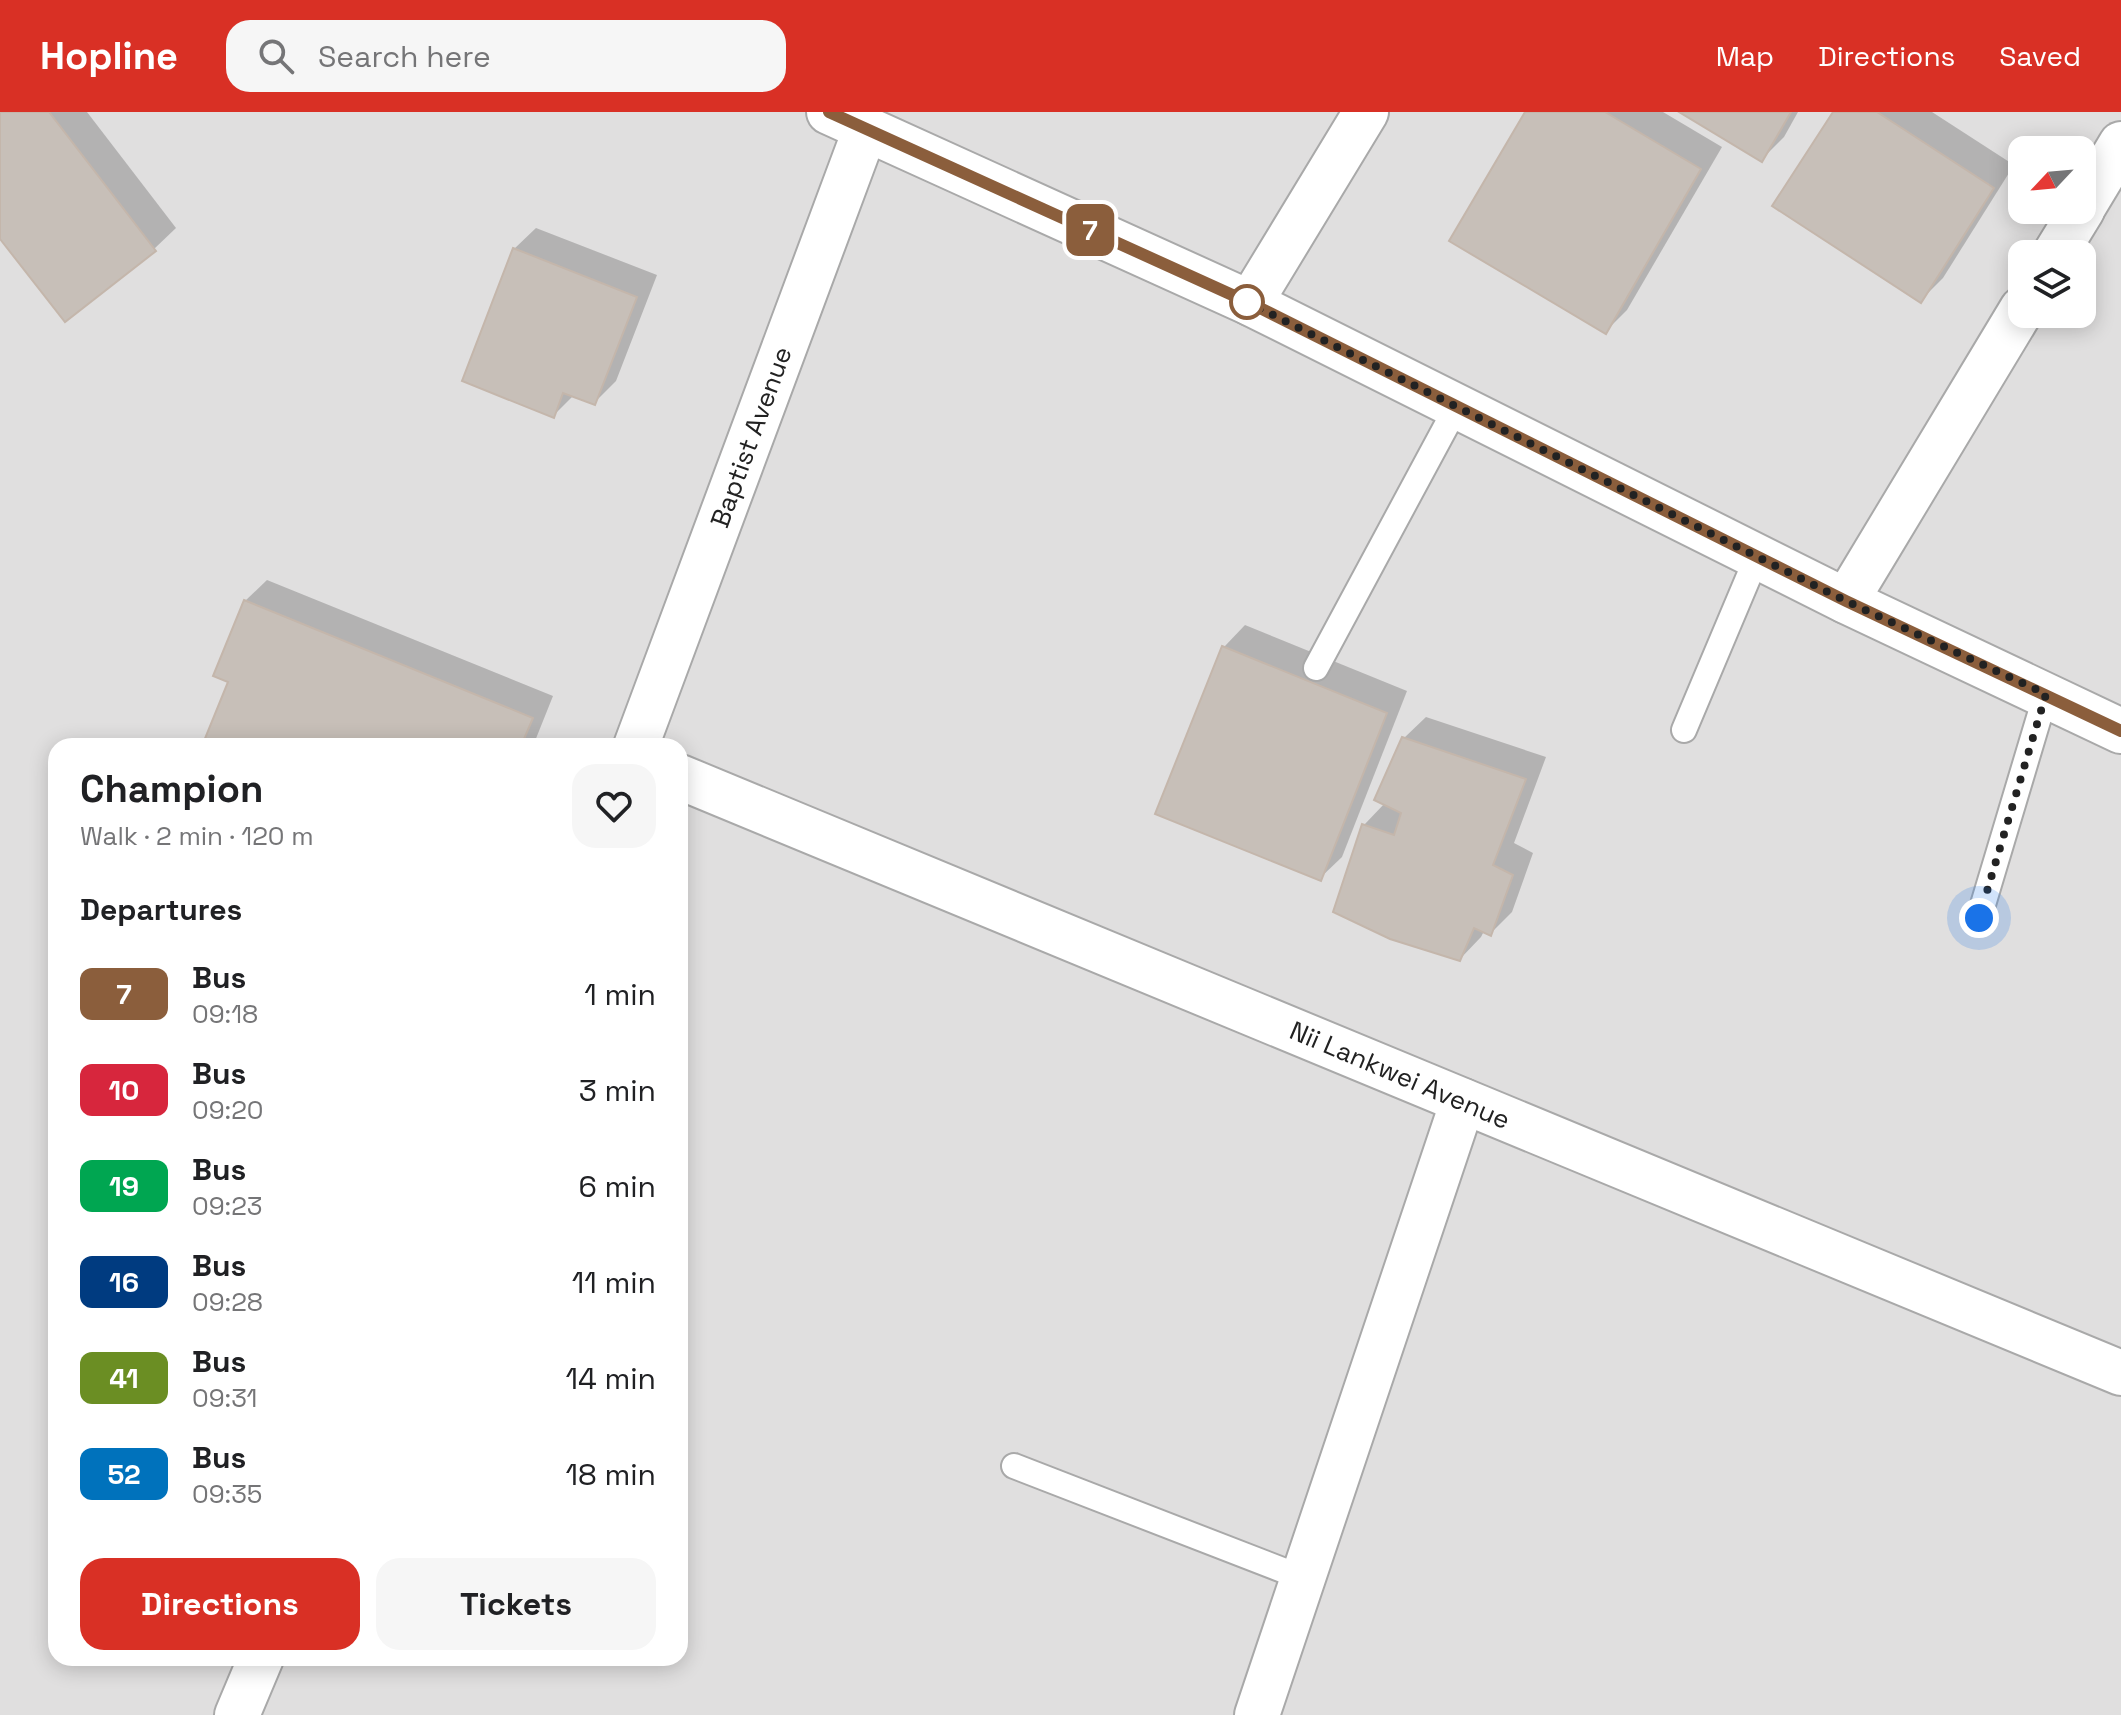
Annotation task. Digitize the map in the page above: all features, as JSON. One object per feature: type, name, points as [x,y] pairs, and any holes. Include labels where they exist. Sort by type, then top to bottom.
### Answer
[{"type":"street","points":[[1250,303],[1366,112]]},
{"type":"street","points":[[848,120],[1250,303],[1846,601],[2121,731]]},
{"type":"street","name":"Baptist Avenue","points":[[639,738],[848,120]]},
{"type":"street","points":[[2096,186],[2121,144]]},
{"type":"street","points":[[1846,601],[2011,328]]},
{"type":"street","name":"Nii Lankwei Avenue","points":[[688,780],[2121,1373]]},
{"type":"street","points":[[1257,1715],[1463,1101]]},
{"type":"street","points":[[237,1715],[258,1666]]},
{"type":"lane","points":[[1316,668],[1457,406]]},
{"type":"lane","points":[[1684,730],[1757,557]]},
{"type":"lane","points":[[1979,918],[2046,694]]},
{"type":"lane","points":[[1014,1466],[1303,1578]]},
{"type":"shaded area","points":[[0,112],[2121,112],[2121,1715],[0,1715]]},
{"type":"building","points":[[0,112],[49,112],[156,251],[65,322],[0,239]]},
{"type":"building","points":[[1525,112],[1605,112],[1701,169],[1606,334],[1449,241]]},
{"type":"building","points":[[1679,112],[1791,112],[1762,162]]},
{"type":"building","points":[[1833,112],[1877,112],[1994,188],[1921,303],[1772,206]]},
{"type":"building","points":[[513,248],[637,297],[595,405],[563,393],[554,418],[462,381]]},
{"type":"building","points":[[244,600],[533,718],[524,738],[205,738],[228,682],[213,676]]},
{"type":"building","points":[[1222,646],[1387,713],[1321,881],[1155,814]]},
{"type":"building","points":[[1402,737],[1526,779],[1493,865],[1513,875],[1491,936],[1474,928],[1460,961],[1390,939],[1333,912],[1362,824],[1394,835],[1401,813],[1374,800]]},
{"type":"bus line","name":"7","points":[[829,112],[1250,303],[1846,601],[2121,731]]},
{"type":"route","points":[[1247,302],[1846,601],[2046,694],[1979,918]]}]
